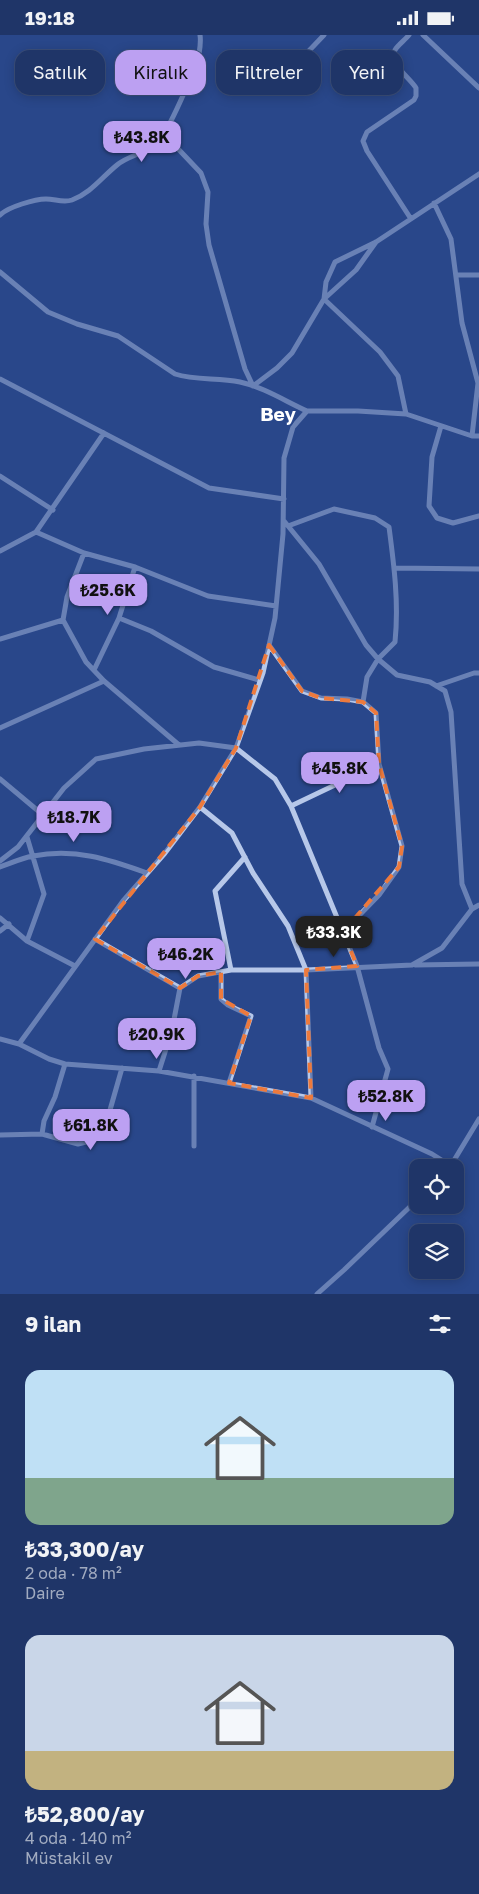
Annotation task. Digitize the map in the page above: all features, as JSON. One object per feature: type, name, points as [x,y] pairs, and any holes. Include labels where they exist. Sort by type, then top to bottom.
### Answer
[{"type":"street","points":[[1,213],[11,208],[40,200],[67,201],[81,197],[90,191],[117,164],[147,150],[164,134],[198,57],[200,35]]},
{"type":"street","points":[[310,50],[324,35]]},
{"type":"street","points":[[409,35],[395,50],[394,57],[396,64],[416,87],[416,96],[414,100],[367,132],[363,141],[367,151],[410,219]]},
{"type":"street","points":[[423,35],[479,89]]},
{"type":"street","points":[[164,134],[202,173],[208,192],[206,224],[210,245],[245,369],[253,386]]},
{"type":"street","points":[[324,299],[326,282],[335,262],[376,242],[479,174]]},
{"type":"street","points":[[434,203],[451,239],[462,323],[478,383],[472,435]]},
{"type":"street","points":[[253,386],[277,368],[292,353],[324,299],[356,270],[376,242]]},
{"type":"street","points":[[0,272],[41,308],[66,320],[118,336],[175,374],[185,377],[232,381],[253,386],[307,411],[358,411],[406,415],[479,436]]},
{"type":"street","points":[[456,275],[479,275]]},
{"type":"street","points":[[324,299],[380,352],[398,376],[406,415]]},
{"type":"street","points":[[0,379],[209,488],[284,499]]},
{"type":"street","points":[[19,1044],[123,901],[200,807],[236,748],[269,645],[276,606],[284,521],[284,458],[293,427],[307,411]]},
{"type":"street","points":[[441,426],[432,457],[429,506],[437,518],[453,523],[479,515]]},
{"type":"street","points":[[0,551],[36,532],[104,433]]},
{"type":"street","points":[[0,476],[52,510]]},
{"type":"street","points":[[288,526],[334,509],[375,518],[389,527],[397,619],[395,642],[378,659],[367,677],[363,702]]},
{"type":"street","points":[[284,521],[320,564],[366,645],[378,659],[396,675],[430,682],[445,691],[451,712],[462,884],[472,909]]},
{"type":"street","points":[[36,532],[84,553],[135,567],[208,596],[276,606]]},
{"type":"street","points":[[84,553],[67,597],[63,621],[86,662],[94,671],[179,745]]},
{"type":"street","points":[[94,671],[119,618],[135,567]]},
{"type":"street","points":[[394,568],[479,569]]},
{"type":"street","points":[[119,618],[151,631],[214,667],[259,680]]},
{"type":"street","points":[[0,639],[63,621]]},
{"type":"street","points":[[269,645],[302,691],[321,699],[347,699],[363,702],[376,713],[379,764],[402,846],[400,867],[379,895],[343,932]]},
{"type":"street","points":[[436,686],[479,673]]},
{"type":"street","points":[[0,728],[104,681]]},
{"type":"street","points":[[0,861],[18,847],[64,788],[96,759],[144,749],[199,743],[236,748],[275,779],[291,806],[357,966],[379,1047],[388,1069],[372,1127]]},
{"type":"street","points":[[291,806],[379,764]]},
{"type":"street","points":[[0,779],[43,815]]},
{"type":"street","points":[[200,807],[232,833],[252,873],[288,926],[306,970],[311,1098]]},
{"type":"street","points":[[27,837],[44,894],[27,941]]},
{"type":"street","points":[[0,867],[32,856],[68,852],[105,858],[147,873]]},
{"type":"street","points":[[231,970],[215,891],[245,857]]},
{"type":"street","points":[[412,965],[442,948],[472,909],[479,905]]},
{"type":"street","points":[[0,918],[27,941],[75,966]]},
{"type":"street","points":[[0,931],[9,925]]},
{"type":"street","points":[[95,939],[180,988]]},
{"type":"street","points":[[159,1071],[172,1030],[180,988],[198,976],[231,970],[306,970],[357,966],[479,964]]},
{"type":"street","points":[[221,972],[221,999],[228,1005],[251,1016],[229,1083]]},
{"type":"street","points":[[0,1039],[19,1044],[49,1059],[66,1064],[159,1071],[311,1098],[438,1159]]},
{"type":"street","points":[[42,1134],[44,1121],[55,1097],[66,1064]]},
{"type":"street","points":[[0,1135],[42,1134],[78,1144],[90,1141],[110,1110],[122,1068]]},
{"type":"street","points":[[194,1076],[194,1146]]},
{"type":"street","points":[[455,1159],[479,1119]]},
{"type":"street","points":[[317,1294],[409,1208]]},
{"type":"highlighted area","points":[[269,645],[302,691],[321,698],[363,702],[376,713],[379,764],[402,846],[399,867],[343,932],[357,966],[306,970],[311,1098],[229,1083],[251,1016],[221,999],[221,972],[198,976],[180,988],[95,939],[200,807],[236,748]]},
{"type":"district","name":"Bey","points":[[278,414]]}]
